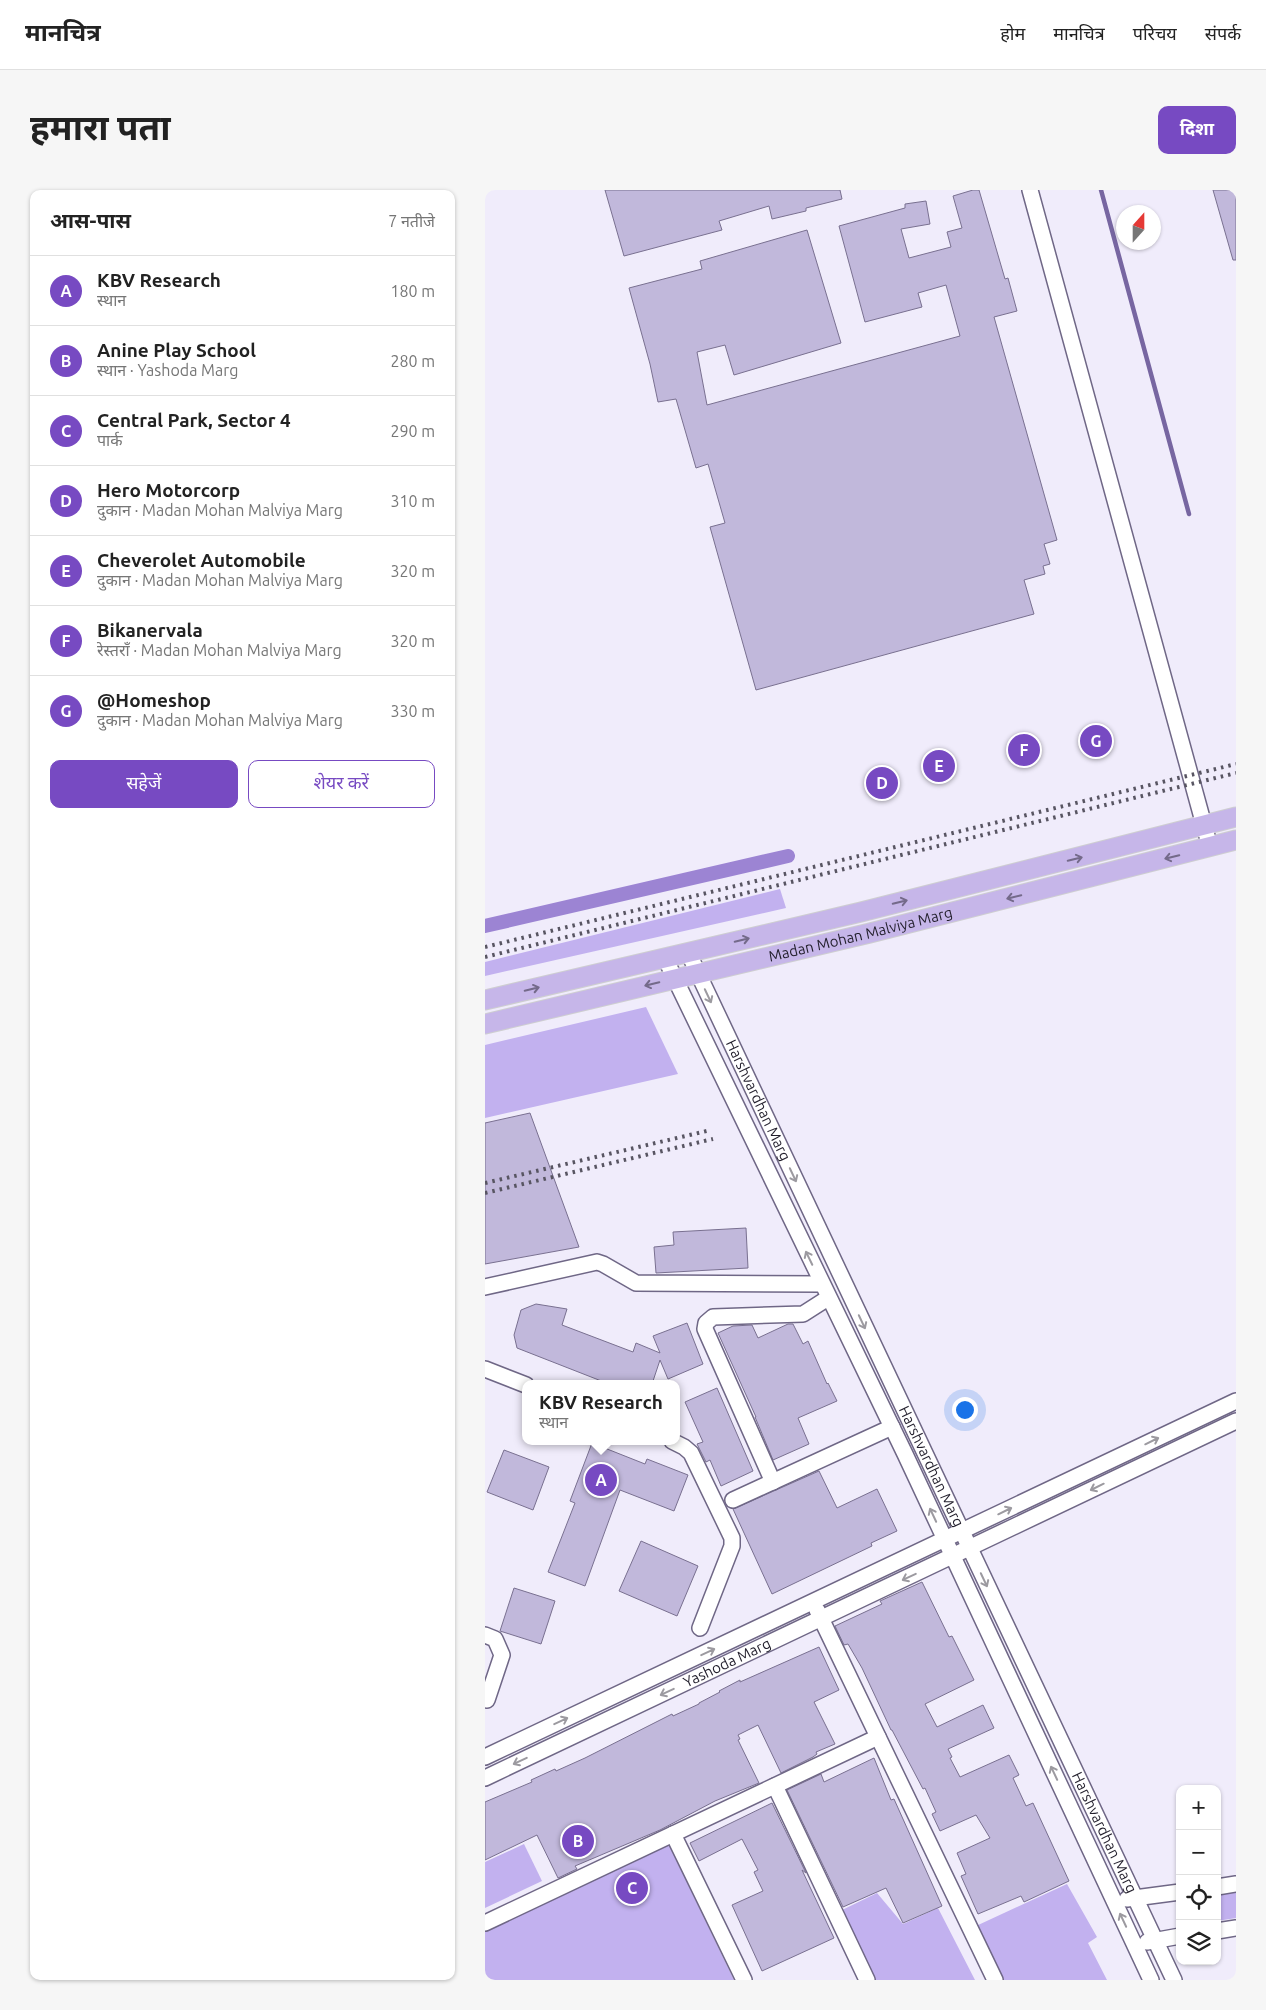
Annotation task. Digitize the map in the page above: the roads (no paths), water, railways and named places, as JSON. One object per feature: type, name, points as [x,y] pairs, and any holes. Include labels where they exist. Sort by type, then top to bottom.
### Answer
[{"type":"main road","name":"Madan Mohan Malviya Marg","points":[[485,1000],[861,912],[1236,817]]},
{"type":"main road","name":"Madan Mohan Malviya Marg","points":[[485,1024],[870,933],[1236,840]]},
{"type":"street","points":[[1030,190],[1210,847]]},
{"type":"street","name":"Harshvardhan Marg","points":[[688,952],[1174,1980]]},
{"type":"street","name":"Harshvardhan Marg","points":[[665,958],[892,1427],[1151,1980]]},
{"type":"street","points":[[485,1287],[597,1262],[636,1284],[825,1291]]},
{"type":"street","points":[[773,1482],[705,1328],[706,1323],[713,1317],[803,1314],[825,1291]]},
{"type":"street","points":[[485,1370],[522,1384]]},
{"type":"street","name":"Yashoda Marg","points":[[485,1757],[1236,1401]]},
{"type":"street","name":"Yashoda Marg","points":[[485,1778],[1236,1421]]},
{"type":"street","points":[[733,1500],[892,1427]]},
{"type":"street","points":[[680,1444],[691,1452],[732,1538],[732,1546],[700,1628]]},
{"type":"street","points":[[813,1602],[995,1980]]},
{"type":"street","points":[[485,1635],[495,1639],[502,1655],[487,1700]]},
{"type":"street","points":[[485,1923],[878,1737]]},
{"type":"street","points":[[775,1786],[867,1980]]},
{"type":"street","points":[[673,1834],[744,1980]]},
{"type":"street","points":[[1221,1886],[1236,1884]]},
{"type":"street","points":[[1114,1901],[1176,1893]]},
{"type":"street","points":[[1221,1930],[1236,1928]]},
{"type":"street","points":[[1134,1944],[1176,1937]]},
{"type":"waterway","points":[[1101,190],[1189,514]]},
{"type":"waterway","points":[[485,926],[788,856]]},
{"type":"railway","points":[[485,947],[1236,764]]},
{"type":"railway","points":[[485,957],[1236,773]]},
{"type":"railway","points":[[485,1183],[711,1130]]},
{"type":"railway","points":[[485,1193],[713,1139]]},
{"type":"place","name":"@Homeshop","points":[[1096,741]]},
{"type":"place","name":"Bikanervala","points":[[1024,750]]},
{"type":"place","name":"Cheverolet Automobile","points":[[939,766]]},
{"type":"place","name":"Hero Motorcorp","points":[[882,783]]},
{"type":"place","name":"KBV Research","points":[[601,1480]]},
{"type":"place","name":"Anine Play School","points":[[578,1841]]},
{"type":"place","name":"Central Park, Sector 4","points":[[632,1888]]}]
